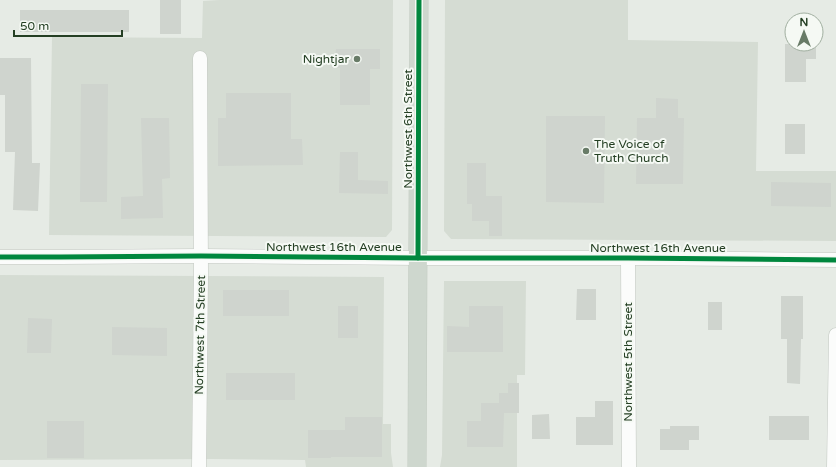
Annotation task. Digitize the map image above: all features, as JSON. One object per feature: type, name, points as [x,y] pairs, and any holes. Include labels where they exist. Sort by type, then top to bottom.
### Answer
[{"type":"main road","name":"Northwest 6th Street","points":[[417,467],[419,0]]},
{"type":"street","name":"Northwest 7th Street","points":[[199,467],[201,256],[200,58]]},
{"type":"street","name":"Northwest 16th Avenue","points":[[0,257],[201,256],[836,260]]},
{"type":"street","name":"Northwest 5th Street","points":[[628,258],[629,467]]},
{"type":"street","points":[[834,467],[836,335]]},
{"type":"shaded area","points":[[393,0],[392,230],[386,237],[49,235],[52,37],[202,38],[203,1]]},
{"type":"shaded area","points":[[445,0],[628,0],[628,40],[758,42],[756,171],[836,171],[836,241],[451,239],[444,231]]},
{"type":"shaded area","points":[[0,275],[384,277],[383,424],[391,424],[391,453],[393,467],[306,467],[305,460],[0,460]]},
{"type":"shaded area","points":[[444,281],[526,281],[525,375],[517,375],[517,467],[440,467],[442,455]]},
{"type":"building","points":[[160,0],[181,0],[181,34],[160,34]]},
{"type":"building","points":[[20,10],[129,10],[129,32],[20,32]]},
{"type":"building","points":[[336,49],[380,49],[380,69],[370,69],[370,105],[340,105],[340,68],[332,68],[332,56],[335,56]]},
{"type":"building","points":[[785,52],[816,52],[816,59],[806,59],[806,82],[785,82]]},
{"type":"building","points":[[0,58],[31,58],[32,163],[40,163],[38,211],[13,210],[15,152],[5,152],[5,95],[0,95]]},
{"type":"building","points":[[81,84],[108,84],[107,202],[80,202]]},
{"type":"building","points":[[226,93],[291,93],[291,139],[302,139],[303,165],[218,166],[218,118],[226,118]]},
{"type":"building","points":[[656,98],[678,99],[678,118],[684,118],[683,184],[636,184],[637,118],[656,118]]},
{"type":"building","points":[[546,116],[605,116],[604,203],[546,202]]},
{"type":"building","points":[[141,118],[169,118],[170,178],[162,179],[163,218],[121,219],[121,197],[143,196]]},
{"type":"building","points":[[785,124],[805,124],[805,154],[785,154]]},
{"type":"building","points":[[340,152],[358,152],[358,180],[388,181],[388,194],[339,193]]},
{"type":"building","points":[[467,163],[486,163],[486,196],[502,196],[502,236],[489,236],[489,221],[472,221],[472,204],[467,204]]},
{"type":"building","points":[[771,182],[831,183],[831,207],[771,206]]},
{"type":"building","points":[[577,289],[596,289],[596,320],[576,320]]},
{"type":"building","points":[[223,290],[289,290],[289,316],[223,316]]},
{"type":"building","points":[[781,296],[803,296],[803,339],[801,339],[800,384],[787,383],[787,339],[781,339]]},
{"type":"building","points":[[708,302],[722,302],[722,330],[708,330]]},
{"type":"building","points":[[338,306],[358,306],[358,338],[338,338]]},
{"type":"building","points":[[469,306],[503,306],[503,352],[447,352],[447,326],[469,327]]},
{"type":"building","points":[[28,318],[52,319],[51,353],[27,353]]},
{"type":"building","points":[[112,327],[167,328],[167,356],[112,355]]},
{"type":"building","points":[[226,373],[295,373],[295,400],[226,400]]},
{"type":"building","points":[[508,383],[519,383],[519,413],[504,413],[503,447],[467,447],[467,421],[481,421],[481,403],[499,403],[499,393],[508,393]]},
{"type":"building","points":[[595,401],[613,401],[613,445],[576,445],[576,417],[595,417]]},
{"type":"building","points":[[549,414],[550,439],[532,439],[532,415]]},
{"type":"building","points":[[769,416],[809,416],[809,440],[769,440]]},
{"type":"building","points":[[345,417],[382,417],[382,457],[308,458],[308,430],[345,430]]},
{"type":"building","points":[[47,421],[84,421],[84,458],[47,458]]},
{"type":"building","points":[[670,426],[699,426],[699,440],[689,440],[689,450],[660,450],[660,429],[670,429]]},
{"type":"cycle path","points":[[418,258],[419,0]]},
{"type":"cycle path","points":[[0,257],[201,256],[836,260]]},
{"type":"place","name":"Nightjar","points":[[357,59]]},
{"type":"place","name":"The Voice of Truth Church","points":[[586,151]]}]
